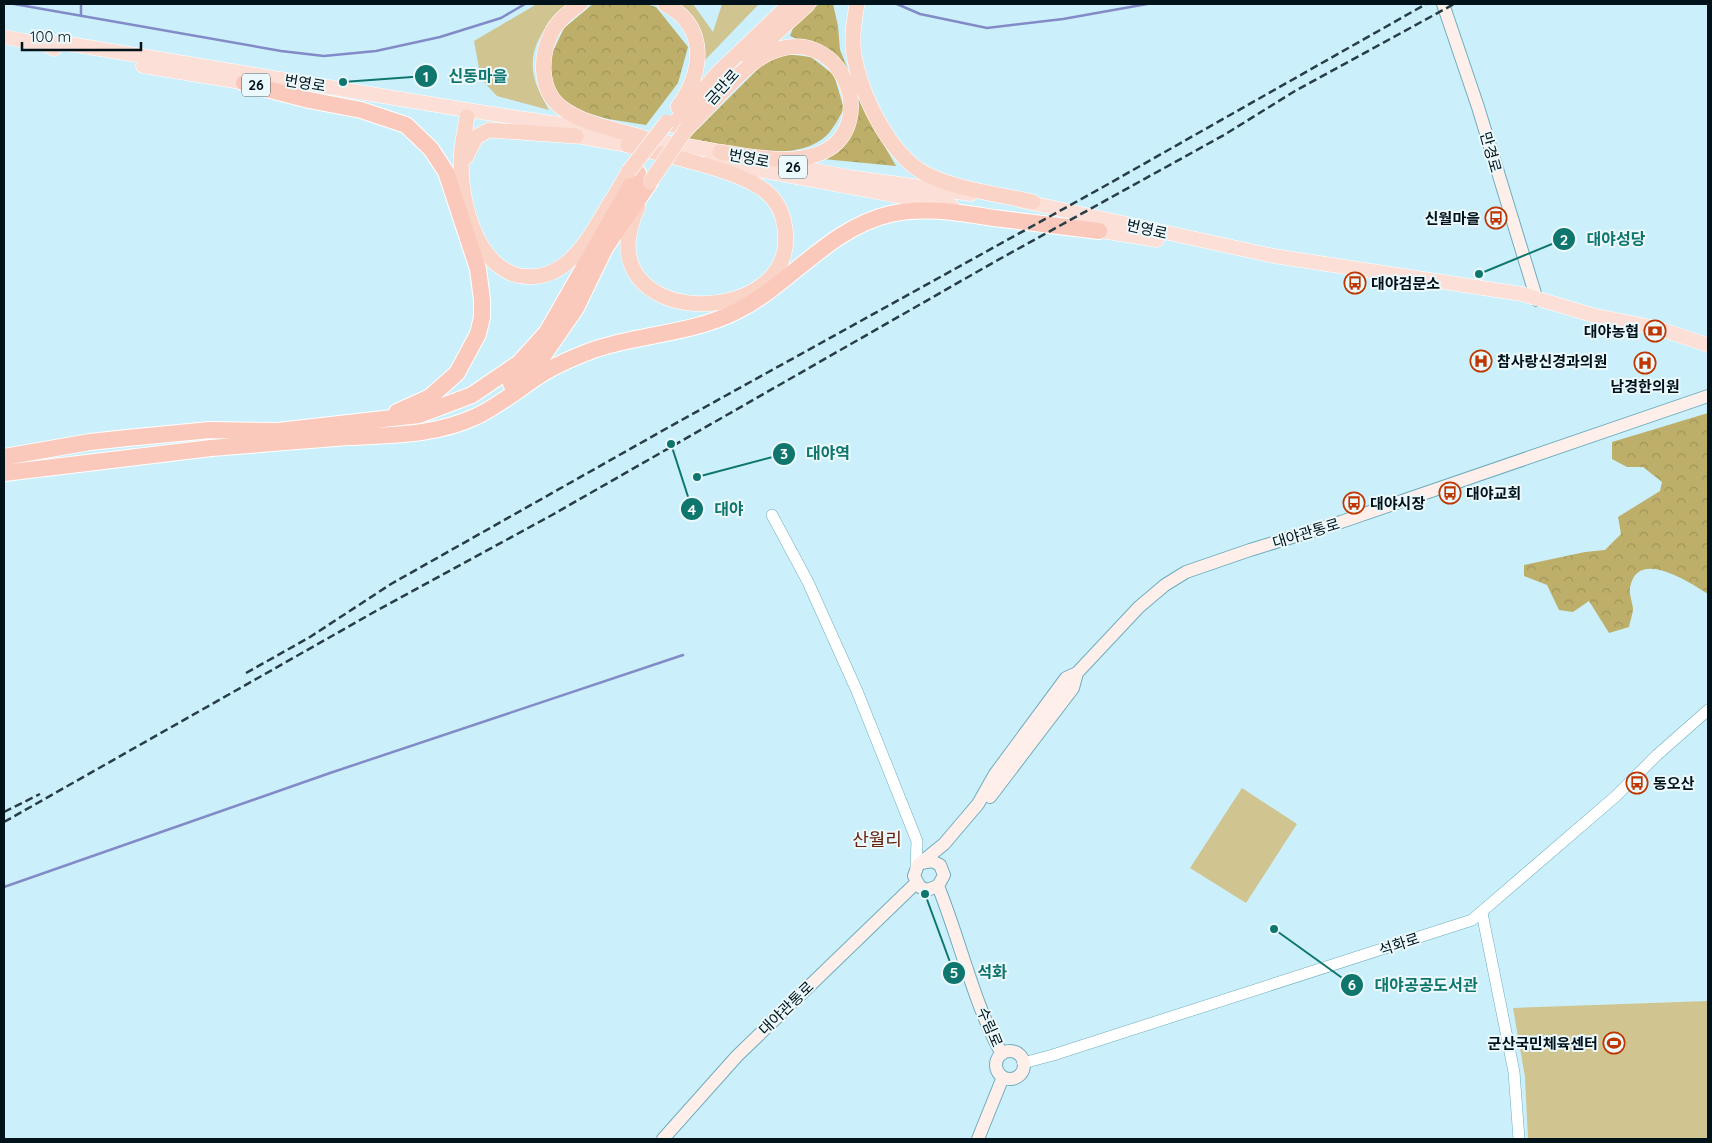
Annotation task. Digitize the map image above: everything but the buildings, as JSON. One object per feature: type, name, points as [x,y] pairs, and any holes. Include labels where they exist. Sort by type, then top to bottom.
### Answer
[{"type":"highway","points":[[580,4],[566,14],[552,32],[544,53],[545,84],[560,107],[634,141],[745,179],[769,194],[782,213],[786,234],[783,257],[777,268],[755,290],[720,304],[688,304],[670,300],[656,292],[634,270],[627,243],[639,175]]},
{"type":"highway","points":[[665,4],[684,19],[694,35],[698,62],[676,125]]},
{"type":"highway","name":"금만로","points":[[639,175],[717,74],[785,7],[808,4]]},
{"type":"highway","points":[[857,4],[853,28],[853,47],[866,92],[889,141],[904,159],[923,173],[939,181],[1033,202]]},
{"type":"highway","points":[[676,125],[765,55],[786,48],[803,48],[834,62],[842,72],[850,96],[850,111],[847,124],[840,137],[830,147],[818,154],[798,158],[772,158],[720,152]]},
{"type":"highway","points":[[244,83],[309,100],[361,110],[406,125],[422,138],[440,160],[452,187],[469,238],[481,283],[482,318],[478,334],[464,362],[446,384],[430,397],[348,431]]},
{"type":"highway","points":[[467,114],[462,169],[463,188],[474,230],[482,248],[492,260],[505,270],[520,276],[536,277],[551,273],[575,255],[612,201],[639,175]]},
{"type":"highway","points":[[474,230],[466,162],[470,144],[476,136],[481,132],[497,130],[576,136]]},
{"type":"highway","points":[[4,457],[90,442],[210,430],[396,432],[444,421],[482,404],[517,379],[543,356],[576,308],[639,175]]},
{"type":"highway","points":[[4,473],[348,431],[419,415],[472,395],[519,363],[547,332],[639,175]]},
{"type":"highway","points":[[569,294],[594,234],[612,201]]},
{"type":"highway","points":[[348,431],[415,434],[445,428],[477,416],[546,372],[573,358],[595,350],[679,330],[736,312],[765,295],[836,237],[859,224],[892,214],[939,211],[1099,231]]},
{"type":"main road","name":"만경로","points":[[1443,4],[1478,107],[1537,300]]},
{"type":"main road","name":"번영로","points":[[4,37],[47,45],[58,51],[244,83],[467,114],[523,117],[814,182],[1282,263],[1537,300]]},
{"type":"main road","name":"번영로","points":[[47,45],[58,42],[467,114],[576,136],[720,152],[849,177],[1033,202],[1140,228],[1274,256],[1522,294],[1592,315],[1657,328],[1708,345]]},
{"type":"main road","name":"대야관통로","points":[[921,863],[944,844],[978,804],[995,774],[1066,678],[1077,673],[1139,607],[1165,585],[1186,572],[1341,522],[1708,396]]},
{"type":"main road","name":"대야관통로","points":[[942,870],[949,847],[1073,688],[1077,673]]},
{"type":"main road","points":[[932,861],[942,870],[942,881],[938,886],[927,890],[916,883],[914,876],[921,863],[932,861]]},
{"type":"main road","name":"대야관통로","points":[[663,1139],[737,1056],[916,883]]},
{"type":"main road","name":"수림로","points":[[938,886],[953,922],[991,1034],[1002,1054]]},
{"type":"main road","name":"수림로","points":[[978,1139],[1003,1077],[996,1067],[998,1058],[1002,1054],[1013,1052],[1021,1057],[1023,1063]]},
{"type":"main road","points":[[1003,1077],[1010,1079],[1018,1076],[1023,1068],[1023,1063]]},
{"type":"street","points":[[773,514],[812,578],[829,614],[921,863]]},
{"type":"street","name":"석화로","points":[[1023,1063],[1458,925],[1482,913],[1616,796],[1657,755],[1708,710]]},
{"type":"street","points":[[1482,913],[1514,1072],[1519,1139]]},
{"type":"shaded area","points":[[537,4],[570,4],[555,16],[543,32],[538,41],[533,60],[535,80],[549,110],[497,96],[481,79],[474,41]]},
{"type":"shaded area","points":[[676,4],[693,4],[713,32],[722,4],[759,4],[705,60],[699,29]]},
{"type":"shaded area","points":[[1242,788],[1297,824],[1246,903],[1190,868]]},
{"type":"shaded area","name":"군산국민체육센터","points":[[1708,1001],[1708,1139],[1528,1139],[1525,1077],[1513,1008]]},
{"type":"green space","points":[[593,4],[646,4],[656,7],[688,47],[678,83],[646,125],[608,119],[569,108],[554,89],[549,60],[564,28]]},
{"type":"green space","points":[[819,4],[833,4],[838,26],[840,50],[866,114],[896,166],[823,159],[852,133],[854,93],[838,56],[790,36],[795,23]]},
{"type":"green space","points":[[786,54],[811,57],[834,75],[844,109],[827,135],[813,144],[797,150],[780,151],[741,149],[688,139],[763,64]]},
{"type":"green space","points":[[1708,413],[1708,594],[1677,576],[1653,569],[1643,570],[1635,576],[1630,588],[1633,613],[1629,627],[1609,633],[1589,601],[1573,612],[1559,610],[1547,585],[1524,576],[1524,565],[1585,552],[1605,550],[1621,534],[1618,517],[1660,491],[1662,482],[1643,467],[1627,467],[1612,459],[1612,442]]},
{"type":"waterway","points":[[14,4],[281,51],[324,56],[376,51],[440,37],[501,18],[525,4]]},
{"type":"waterway","points":[[81,4],[81,16]]},
{"type":"waterway","points":[[897,4],[920,14],[987,28],[1063,19],[1147,4]]},
{"type":"waterway","points":[[4,887],[330,773],[683,655]]},
{"type":"railway","points":[[246,673],[310,637],[391,584],[669,427],[1103,187],[1426,4]]},
{"type":"railway","points":[[4,822],[376,611],[552,515],[996,261],[1224,135],[1295,91],[1454,4]]},
{"type":"railway","points":[[4,812],[40,794]]},
{"type":"place","name":"신동마을","points":[[343,82]]},
{"type":"place","name":"신월마을","points":[[1496,218]]},
{"type":"place","name":"대야성당","points":[[1479,274]]},
{"type":"place","name":"대야검문소","points":[[1355,283]]},
{"type":"place","name":"대야농협","points":[[1655,331]]},
{"type":"place","name":"참사랑신경과의원","points":[[1481,361]]},
{"type":"place","name":"남경한의원","points":[[1645,363]]},
{"type":"place","name":"대야","points":[[671,444]]},
{"type":"place","name":"대야역","points":[[697,477]]},
{"type":"place","name":"대야교회","points":[[1450,493]]},
{"type":"place","name":"대야시장","points":[[1354,503]]},
{"type":"place","name":"동오산","points":[[1637,783]]},
{"type":"place","name":"석화","points":[[925,894]]},
{"type":"place","name":"대야공공도서관","points":[[1274,929]]},
{"type":"place","name":"군산국민체육센터","points":[[1614,1043]]},
{"type":"district","name":"산월리","points":[[877,839]]}]
